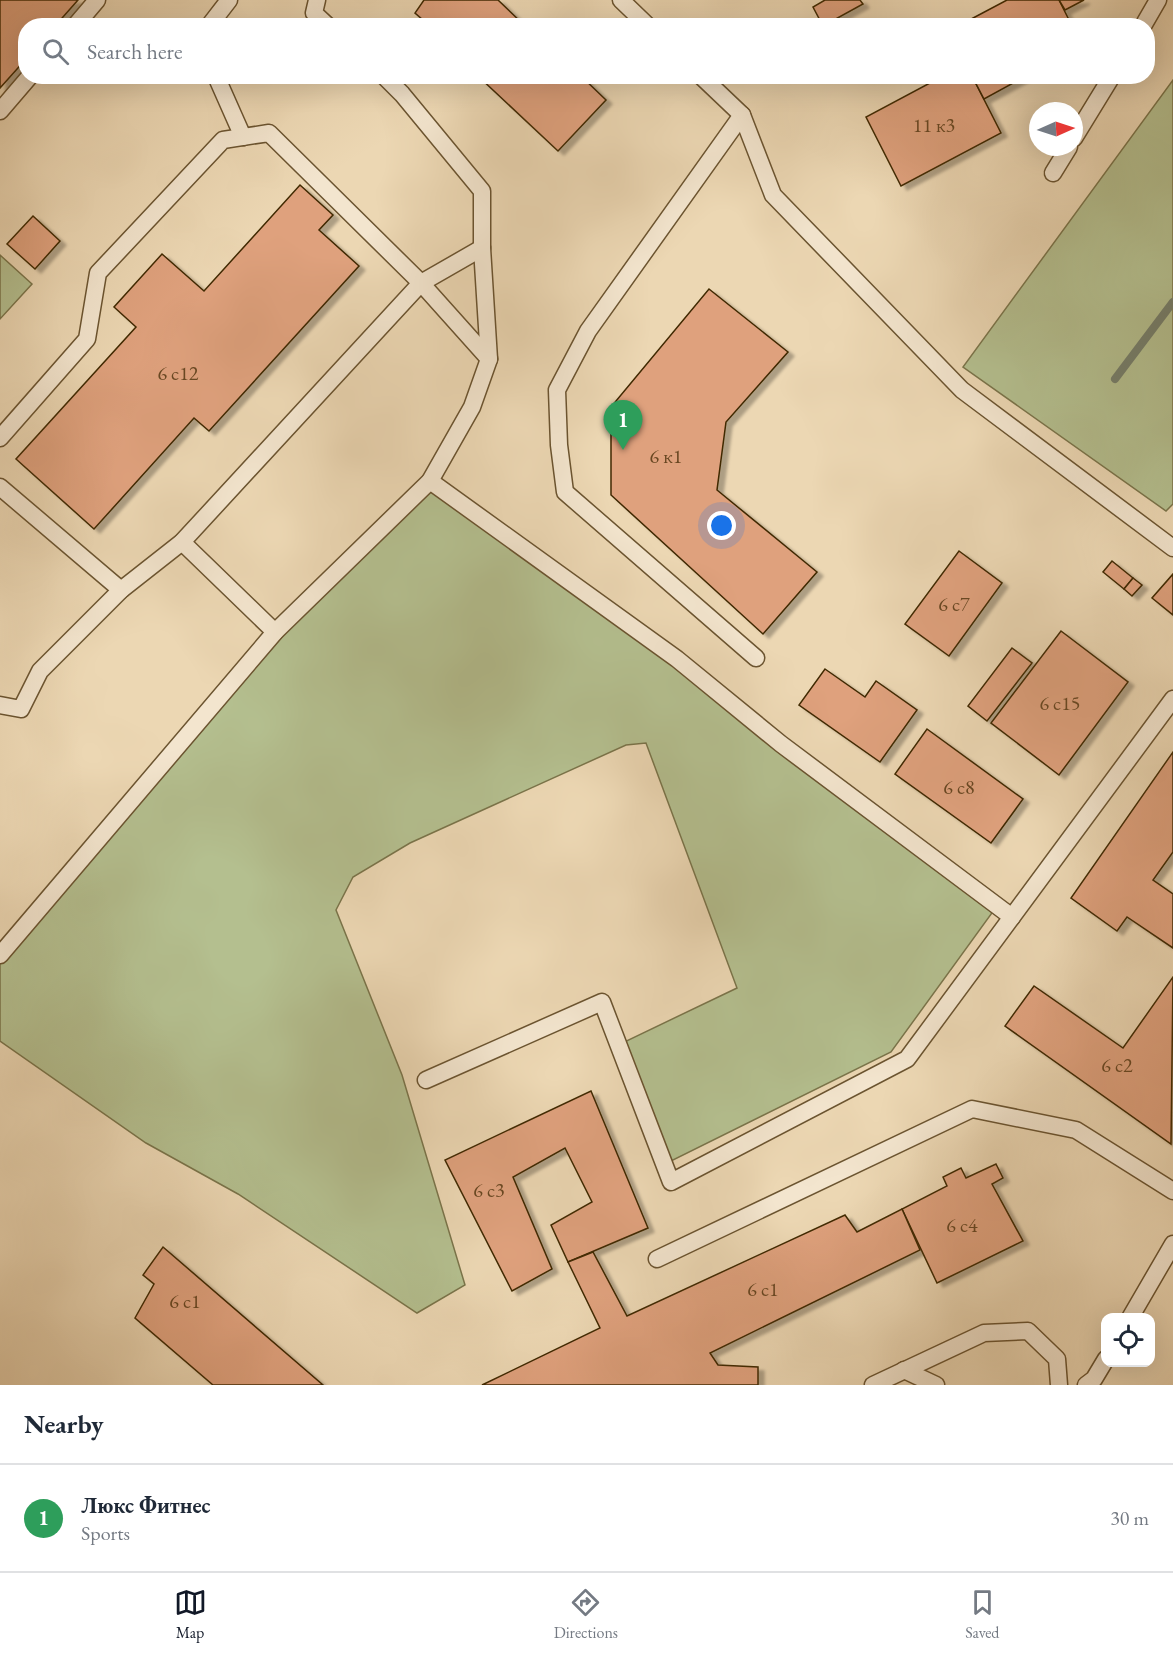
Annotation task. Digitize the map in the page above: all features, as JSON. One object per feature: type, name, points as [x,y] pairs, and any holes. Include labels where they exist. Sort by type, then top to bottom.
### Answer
[{"type":"lane","points":[[82,18],[97,0]]},
{"type":"lane","points":[[214,18],[229,0]]},
{"type":"lane","points":[[317,0],[314,13],[319,18]]},
{"type":"lane","points":[[621,0],[640,18]]},
{"type":"lane","points":[[1148,18],[1158,0]]},
{"type":"lane","points":[[0,111],[23,84]]},
{"type":"lane","points":[[220,84],[243,137]]},
{"type":"lane","points":[[0,955],[275,632],[430,481],[472,407],[489,360],[482,248],[482,191],[392,84]]},
{"type":"lane","points":[[709,84],[742,115],[773,195],[962,390],[1173,548]]},
{"type":"lane","points":[[1083,123],[1107,84]]},
{"type":"lane","points":[[742,115],[588,331],[557,390],[559,445],[566,492],[756,658]]},
{"type":"lane","points":[[0,438],[87,339],[98,273],[223,140],[269,133],[421,283],[489,360]]},
{"type":"lane","points":[[1053,173],[1063,156]]},
{"type":"lane","points":[[0,705],[21,709],[40,670],[121,590],[182,542],[421,283],[482,248]]},
{"type":"lane","points":[[430,481],[677,659],[781,744],[1012,917]]},
{"type":"lane","points":[[0,487],[121,590]]},
{"type":"lane","points":[[182,542],[275,632]]},
{"type":"lane","points":[[426,1080],[602,1002],[671,1182],[907,1059],[1173,699]]},
{"type":"lane","points":[[657,1259],[972,1109],[1076,1130],[1173,1191]]},
{"type":"lane","points":[[1132,1313],[1173,1244]]},
{"type":"lane","points":[[873,1385],[984,1333],[1028,1331],[1057,1359],[1059,1385]]},
{"type":"lane","points":[[1086,1385],[1094,1379],[1101,1367]]},
{"type":"lane","points":[[904,1370],[936,1385]]},
{"type":"green space","points":[[1173,80],[1173,504],[1166,511],[963,367]]},
{"type":"green space","points":[[0,255],[32,284],[0,319]]},
{"type":"green space","points":[[430,481],[997,906],[891,1052],[665,1164],[618,1045],[737,988],[646,743],[626,745],[410,843],[353,877],[336,910],[402,1075],[465,1285],[417,1313],[238,1194],[146,1143],[0,1041],[0,955],[275,632]]},
{"type":"building","points":[[0,0],[78,0],[62,18],[18,18],[18,68],[0,88]]},
{"type":"building","points":[[424,0],[498,0],[517,18],[421,18],[415,13]]},
{"type":"building","points":[[825,0],[860,0],[863,4],[838,18],[819,18],[813,7]]},
{"type":"building","points":[[1007,0],[1059,0],[1068,18],[973,18]]},
{"type":"building","points":[[1059,0],[1084,0],[1065,10]]},
{"type":"building","points":[[487,84],[589,84],[606,100],[558,151]]},
{"type":"building","points":[[928,84],[976,84],[1001,133],[901,186],[866,117]]},
{"type":"building","points":[[976,84],[1011,84],[984,99]]},
{"type":"building","points":[[300,185],[333,215],[319,230],[359,266],[209,431],[194,418],[94,529],[16,459],[136,327],[114,307],[162,254],[204,291]]},
{"type":"building","points":[[33,216],[60,241],[35,269],[7,244]]},
{"type":"building","points":[[709,289],[788,352],[726,422],[717,490],[817,572],[763,634],[611,495],[611,407]]},
{"type":"building","points":[[959,551],[1002,583],[949,656],[905,624]]},
{"type":"building","points":[[1112,561],[1133,578],[1124,589],[1103,572]]},
{"type":"building","points":[[1173,574],[1173,615],[1152,598]]},
{"type":"building","points":[[1133,578],[1142,585],[1132,596],[1124,589]]},
{"type":"building","points":[[1061,631],[1128,682],[1059,775],[991,723]]},
{"type":"building","points":[[1012,648],[1032,663],[987,721],[968,706]]},
{"type":"building","points":[[825,669],[865,697],[876,681],[917,710],[880,762],[799,705]]},
{"type":"building","points":[[927,729],[1023,799],[991,843],[895,774]]},
{"type":"building","points":[[1173,752],[1173,852],[1153,880],[1173,894],[1173,948],[1127,917],[1117,931],[1071,898]]},
{"type":"building","points":[[1173,977],[1171,1144],[1005,1026],[1034,986],[1123,1048]]},
{"type":"building","points":[[591,1091],[648,1228],[568,1262],[551,1225],[592,1202],[565,1148],[513,1177],[552,1269],[512,1291],[445,1160]]},
{"type":"building","points":[[996,1164],[1003,1178],[992,1184],[1023,1241],[937,1283],[902,1209],[947,1186],[943,1177],[961,1168],[966,1178]]},
{"type":"building","points":[[902,1209],[920,1250],[710,1353],[718,1365],[758,1367],[758,1385],[482,1385],[600,1328],[568,1262],[593,1252],[627,1316],[845,1215],[857,1232]]},
{"type":"building","points":[[163,1247],[323,1385],[213,1385],[135,1318],[154,1284],[143,1275]]},
{"type":"waterway","points":[[1115,379],[1173,302]]},
{"type":"place","name":"Люкс Фитнес","points":[[623,450]]}]
